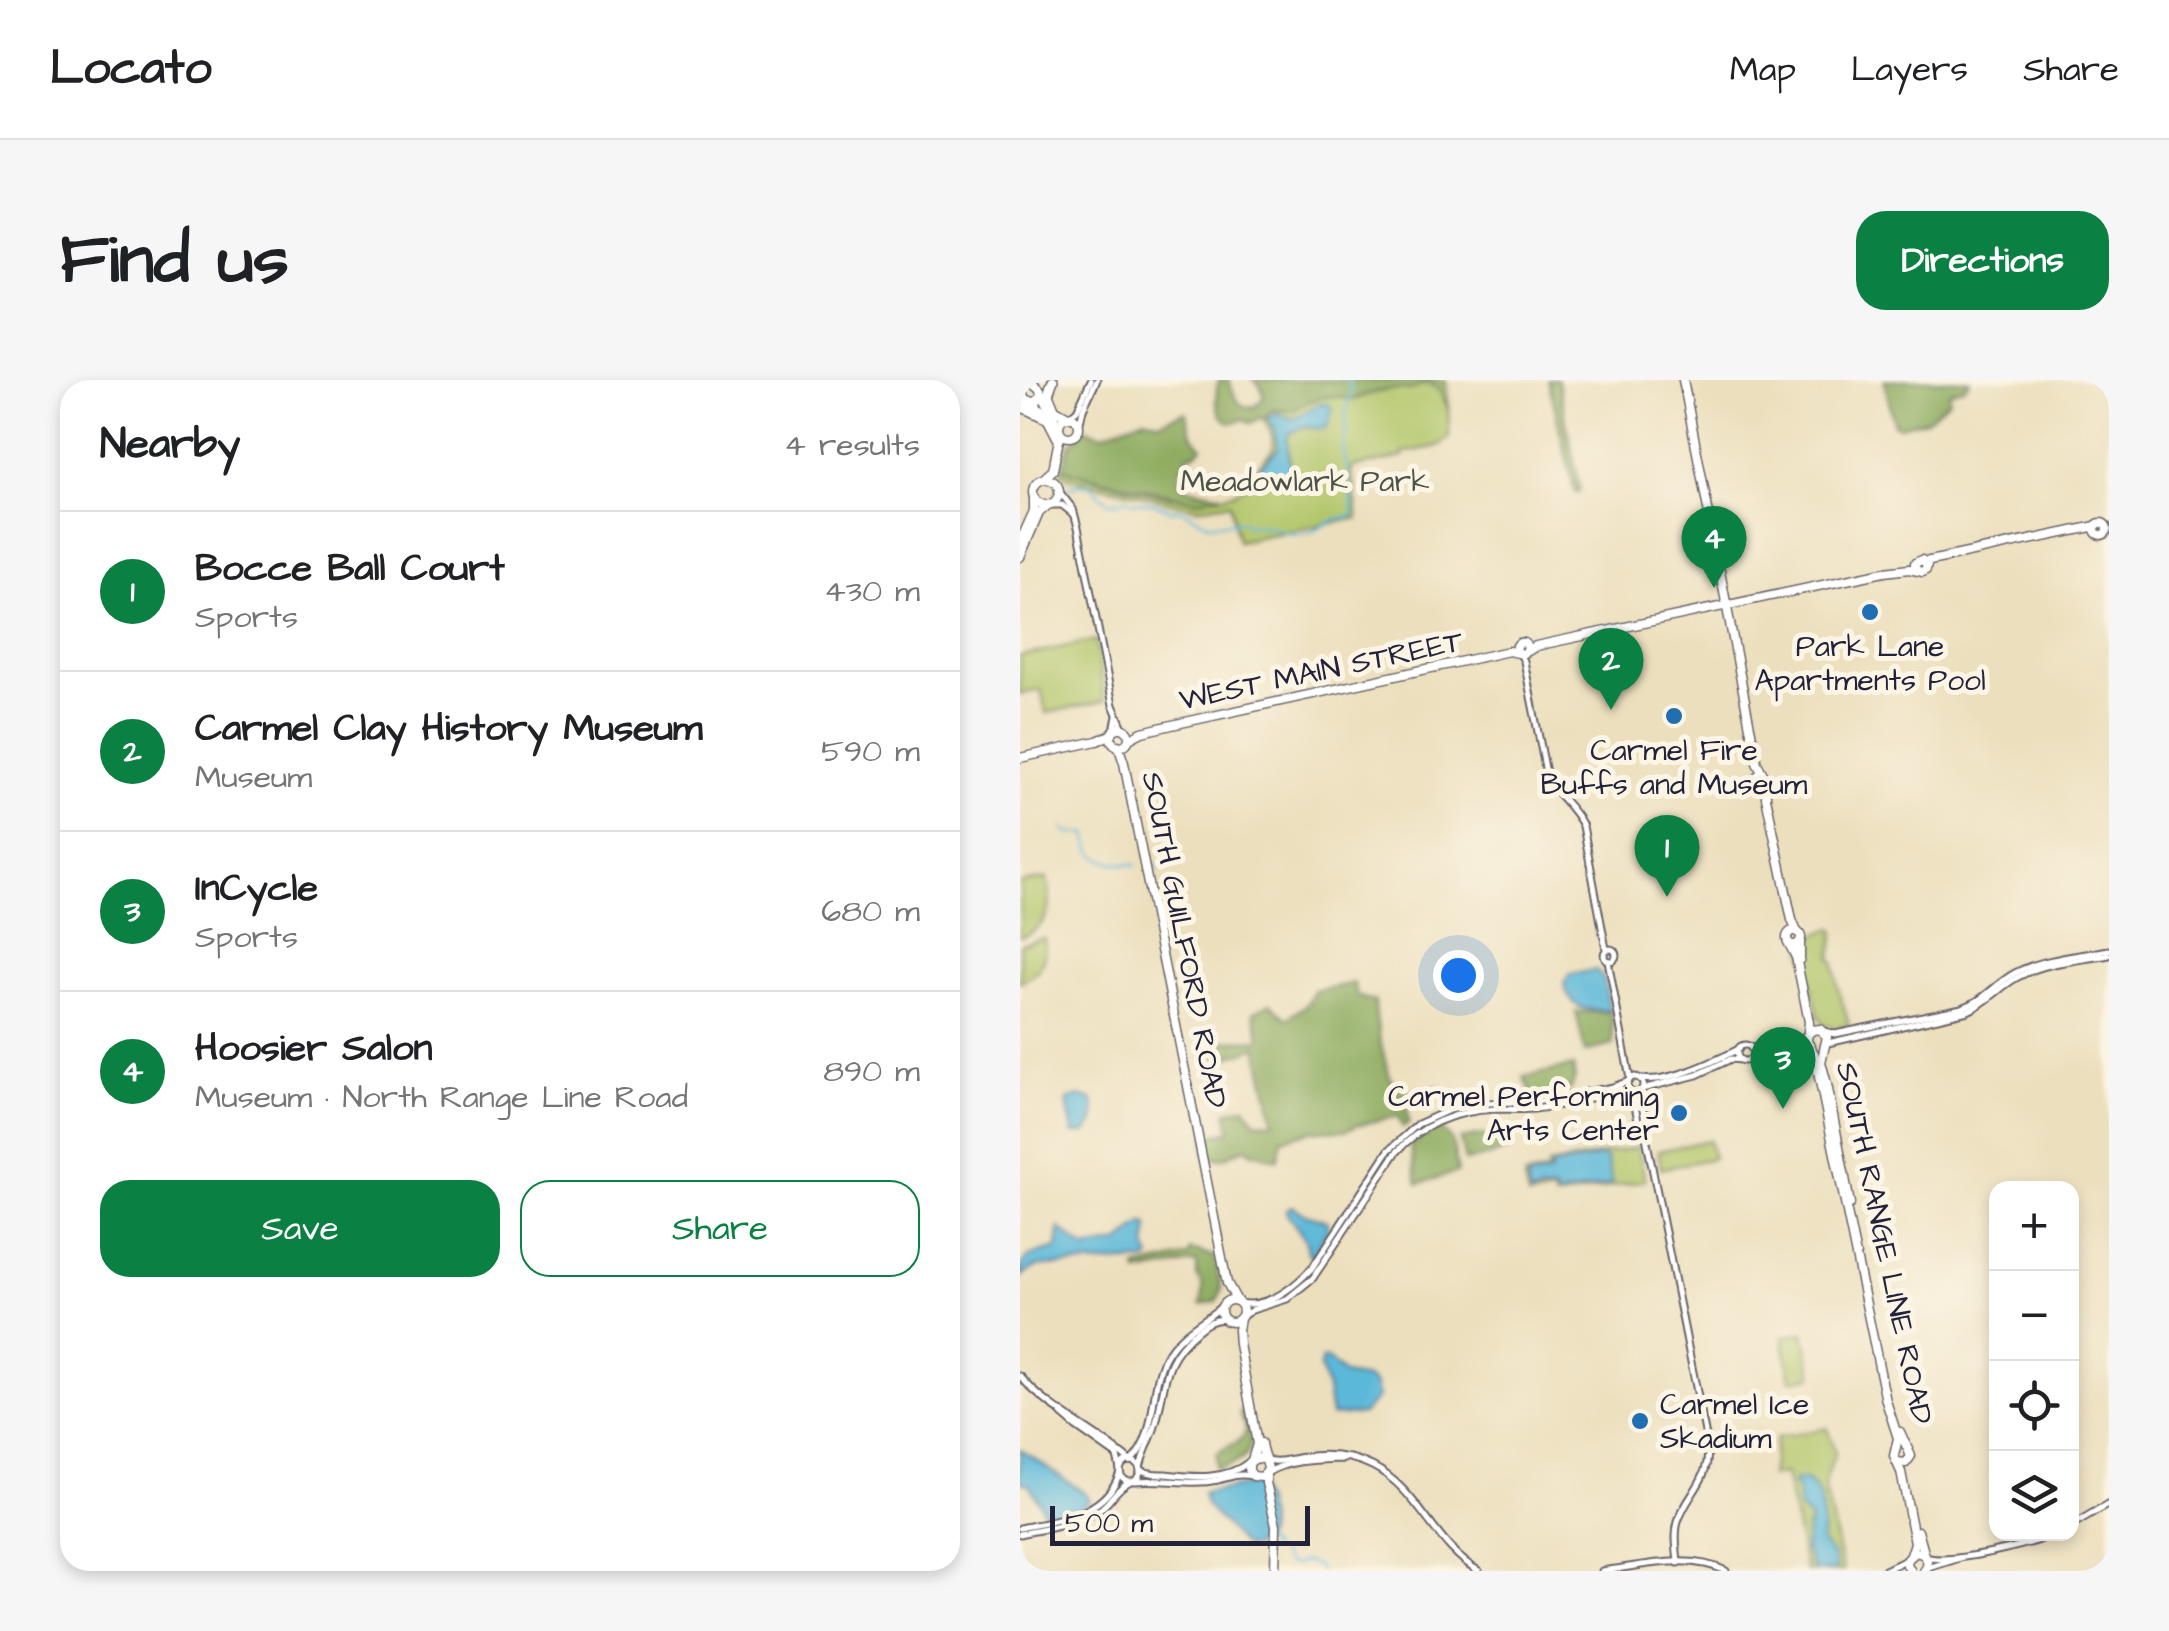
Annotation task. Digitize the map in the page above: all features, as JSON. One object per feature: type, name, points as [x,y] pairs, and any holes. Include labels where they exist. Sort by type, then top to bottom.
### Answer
[{"type":"highway","points":[[1041,393],[1051,380]]},
{"type":"highway","points":[[1051,380],[1048,396],[1055,411]]},
{"type":"highway","points":[[1023,401],[1050,420],[1059,432]]},
{"type":"main road","name":"SOUTH RANGE LINE ROAD","points":[[1684,380],[1761,782],[1792,920],[1794,952],[1810,1024],[1808,1034]]},
{"type":"main road","points":[[1020,557],[1040,512],[1057,499],[1064,445],[1078,432],[1075,419],[1055,411],[1045,403],[1040,387],[1023,381],[1023,401],[1038,400],[1041,393]]},
{"type":"main road","points":[[1020,557],[1021,540],[1035,509],[1034,486],[1053,470],[1060,422],[1068,417]]},
{"type":"main road","points":[[1059,432],[1072,436]]},
{"type":"main road","points":[[1043,479],[1051,480],[1058,488]]},
{"type":"main road","points":[[1034,499],[1049,505]]},
{"type":"main road","name":"WEST MAIN STREET","points":[[1120,737],[1728,604],[1915,566],[1921,573],[1926,565],[2095,529],[2102,536],[2108,528]]},
{"type":"main road","points":[[1020,758],[1120,737]]},
{"type":"main road","name":"SOUTH GUILFORD ROAD","points":[[1120,737],[1195,1130],[1228,1283],[1238,1302]]},
{"type":"main road","name":"SOUTH RANGE LINE ROAD","points":[[1794,937],[1809,1004],[1822,1030]]},
{"type":"main road","points":[[1822,1030],[1827,1037],[1825,1045],[1811,1048],[1808,1034],[1822,1030]]},
{"type":"main road","name":"SOUTH RANGE LINE ROAD","points":[[1825,1045],[1820,1060],[1889,1397],[1909,1449]]},
{"type":"main road","name":"SOUTH RANGE LINE ROAD","points":[[1811,1048],[1886,1401],[1898,1440],[1895,1450]]},
{"type":"main road","name":"SOUTH GUILFORD ROAD","points":[[1223,1305],[1228,1283]]},
{"type":"main road","points":[[1240,1344],[1222,1314],[1223,1305],[1229,1300],[1238,1302],[1243,1311],[1238,1330],[1257,1447],[1248,1470],[1269,1495]]},
{"type":"main road","points":[[1227,1320],[1241,1318]]},
{"type":"main road","points":[[1254,1425],[1268,1466],[1277,1532],[1275,1571]]},
{"type":"main road","points":[[1902,1446],[1909,1449],[1908,1462],[1896,1462],[1895,1450],[1902,1446]]},
{"type":"main road","points":[[1252,1460],[1264,1459]]},
{"type":"main road","name":"SOUTH RANGE LINE ROAD","points":[[1896,1462],[1915,1543],[1907,1566],[1910,1571]]},
{"type":"main road","name":"SOUTH RANGE LINE ROAD","points":[[1908,1462],[1906,1474],[1926,1557],[1925,1570]]},
{"type":"main road","points":[[1254,1476],[1262,1477],[1268,1472]]},
{"type":"main road","points":[[1909,1557],[1920,1553],[1926,1557]]},
{"type":"street","points":[[1068,417],[1078,408],[1094,380]]},
{"type":"street","points":[[1078,426],[1094,380]]},
{"type":"street","points":[[1058,488],[1073,510],[1120,737]]},
{"type":"street","points":[[1049,505],[1062,505],[1074,515]]},
{"type":"street","points":[[1523,651],[1551,786],[1584,826],[1602,923],[1610,949],[1617,955],[1610,961],[1610,973],[1630,1091],[1641,1133],[1646,1137]]},
{"type":"street","points":[[1610,949],[1604,956],[1610,961]]},
{"type":"street","points":[[1822,1030],[1833,1034],[1966,1007],[2026,968],[2109,952]]},
{"type":"street","points":[[1825,1045],[1833,1040],[1968,1011],[2026,973],[2109,952]]},
{"type":"street","points":[[1238,1302],[1252,1305],[1274,1298],[1301,1280],[1388,1150],[1418,1124],[1449,1110],[1492,1102],[1541,1101],[1613,1087],[1629,1080],[1652,1080],[1698,1068],[1745,1046],[1765,1048],[1808,1034]]},
{"type":"street","points":[[1241,1318],[1252,1310],[1287,1299],[1313,1278],[1389,1162],[1424,1128],[1479,1111],[1536,1108],[1641,1090],[1697,1075],[1727,1060],[1746,1061],[1794,1046],[1811,1048]]},
{"type":"street","points":[[1751,1048],[1752,1057]]},
{"type":"street","points":[[1738,1050],[1741,1060]]},
{"type":"street","points":[[1628,1062],[1643,1085],[1640,1101],[1646,1137],[1708,1447],[1703,1479],[1678,1524],[1678,1562]]},
{"type":"street","points":[[1020,1531],[1086,1510],[1108,1494],[1124,1463],[1138,1454],[1167,1355],[1191,1327],[1223,1305]]},
{"type":"street","points":[[1020,1531],[1067,1524],[1090,1515],[1108,1503],[1120,1487],[1139,1477],[1156,1424],[1165,1376],[1174,1358],[1189,1338],[1210,1321],[1227,1320]]},
{"type":"street","points":[[1020,1376],[1038,1396],[1150,1474],[1202,1478],[1240,1469],[1252,1460]]},
{"type":"street","points":[[1060,1412],[1117,1456],[1122,1478],[1194,1483],[1241,1474],[1254,1476]]},
{"type":"street","points":[[1264,1459],[1276,1462],[1326,1454],[1369,1465],[1403,1489],[1456,1554],[1478,1571]]},
{"type":"street","points":[[1268,1472],[1315,1460],[1347,1459]]},
{"type":"street","points":[[2079,1522],[2109,1504]]},
{"type":"street","points":[[1926,1557],[1939,1560],[2035,1541]]},
{"type":"street","points":[[1925,1570],[1962,1556]]},
{"type":"street","points":[[1883,1571],[1909,1557]]},
{"type":"street","points":[[1602,1571],[1678,1562],[1703,1562],[1726,1571]]},
{"type":"street","points":[[1896,1571],[1910,1571]]},
{"type":"green space","points":[[1219,380],[1230,380],[1234,395],[1248,408],[1259,403],[1264,395],[1253,380],[1446,380],[1449,410],[1439,389],[1426,383],[1410,390],[1381,391],[1353,400],[1322,398],[1293,411],[1272,410],[1266,420],[1230,423],[1217,404]]},
{"type":"green space","points":[[1548,380],[1558,380],[1580,492],[1575,493]]},
{"type":"green space","points":[[1884,380],[1970,380],[1965,387],[1949,392],[1949,400],[1926,420],[1899,426],[1894,424]]},
{"type":"green space","name":"Meadowlark Park","points":[[1426,383],[1445,398],[1449,438],[1438,446],[1403,453],[1403,457],[1351,468],[1358,518],[1238,541],[1230,503],[1196,508],[1061,473],[1063,468],[1169,496],[1217,497],[1239,491],[1256,478],[1256,468],[1273,449],[1266,423],[1272,410],[1293,411],[1315,399],[1357,399],[1383,391],[1410,390]]},
{"type":"green space","points":[[1184,412],[1193,437],[1202,447],[1188,455],[1179,469],[1181,485],[1222,495],[1196,501],[1063,468],[1069,445],[1083,428],[1102,434],[1145,418],[1160,422]]},
{"type":"green space","points":[[1096,640],[1105,701],[1046,713],[1041,690],[1020,694],[1020,656]]},
{"type":"green space","points":[[1047,878],[1047,915],[1037,928],[1020,937],[1020,883]]},
{"type":"green space","points":[[1833,928],[1831,958],[1849,1024],[1831,1028],[1818,1015],[1803,948],[1812,937]]},
{"type":"green space","points":[[1044,938],[1041,964],[1033,975],[1020,982],[1020,944]]},
{"type":"green space","points":[[1354,983],[1357,996],[1375,1002],[1382,1048],[1394,1084],[1407,1092],[1438,1087],[1438,1093],[1409,1102],[1409,1123],[1403,1127],[1398,1116],[1347,1130],[1310,1131],[1282,1139],[1278,1159],[1246,1148],[1223,1158],[1206,1155],[1205,1137],[1230,1131],[1226,1112],[1245,1107],[1255,1121],[1274,1122],[1257,1047],[1228,1057],[1203,1056],[1203,1044],[1258,1041],[1254,1012],[1270,1003],[1287,1019],[1306,1005],[1314,991]]},
{"type":"green space","points":[[1576,1012],[1612,1012],[1613,1045],[1585,1052]]},
{"type":"green space","points":[[1573,1066],[1571,1089],[1534,1097],[1524,1077]]},
{"type":"green space","points":[[1440,1127],[1452,1141],[1458,1172],[1418,1184],[1410,1145]]},
{"type":"green space","points":[[1511,1135],[1512,1147],[1465,1161],[1460,1139]]},
{"type":"green space","points":[[1709,1140],[1713,1158],[1661,1169],[1658,1151]]},
{"type":"green space","points":[[1638,1147],[1645,1180],[1555,1198],[1553,1192],[1528,1197],[1524,1177],[1549,1171],[1548,1165]]},
{"type":"green space","points":[[1190,1250],[1214,1256],[1222,1289],[1217,1301],[1201,1305],[1203,1290],[1197,1262],[1138,1273],[1137,1268],[1189,1256]]},
{"type":"green space","points":[[1804,1333],[1813,1376],[1791,1380],[1783,1337]]},
{"type":"green space","points":[[1245,1409],[1250,1450],[1239,1460],[1215,1469],[1216,1454],[1245,1433],[1240,1413]]},
{"type":"green space","points":[[1827,1428],[1835,1453],[1824,1485],[1843,1571],[1806,1571],[1785,1474],[1771,1476],[1776,1438]]},
{"type":"water","points":[[1319,404],[1332,408],[1328,425],[1289,433],[1291,473],[1263,482],[1261,466],[1278,449],[1269,417],[1277,413],[1293,419]]},
{"type":"water","points":[[1596,970],[1604,979],[1610,1010],[1580,1006],[1566,991],[1564,982],[1571,974]]},
{"type":"water","points":[[1079,1096],[1093,1100],[1095,1118],[1085,1133],[1073,1133],[1067,1102]]},
{"type":"water","points":[[1603,1156],[1612,1182],[1609,1185],[1556,1196],[1554,1190],[1530,1195],[1527,1178],[1551,1173],[1550,1167]]},
{"type":"water","points":[[1292,1206],[1327,1221],[1328,1228],[1313,1256],[1287,1214],[1286,1209]]},
{"type":"water","points":[[1143,1224],[1149,1228],[1146,1247],[1151,1258],[1147,1261],[1036,1267],[1020,1277],[1027,1258],[1057,1248],[1059,1228],[1085,1249],[1119,1243]]},
{"type":"water","points":[[1322,1359],[1344,1375],[1374,1383],[1378,1397],[1362,1414],[1331,1416],[1320,1367]]},
{"type":"water","points":[[1020,1449],[1085,1493],[1089,1500],[1081,1507],[1047,1516],[1029,1484],[1020,1482]]},
{"type":"water","points":[[1803,1480],[1816,1490],[1820,1499],[1821,1542],[1833,1555],[1833,1571],[1814,1571],[1805,1549],[1809,1518],[1799,1510],[1798,1491],[1793,1484]]},
{"type":"water","points":[[1254,1484],[1264,1504],[1268,1529],[1262,1542],[1246,1548],[1206,1505],[1203,1493]]},
{"type":"waterway","points":[[1069,487],[1092,485],[1110,503],[1127,499],[1153,503],[1183,510],[1208,524],[1243,521],[1249,526],[1309,533],[1353,515],[1343,450],[1348,431],[1345,415],[1352,389],[1347,380]]},
{"type":"waterway","points":[[1063,828],[1070,834],[1087,833],[1092,851],[1100,858],[1136,865]]},
{"type":"waterway","points":[[1151,863],[1158,870]]},
{"type":"waterway","points":[[1263,1540],[1272,1548]]},
{"type":"waterway","points":[[1280,1554],[1287,1564],[1305,1561],[1321,1571]]},
{"type":"place","name":"Hoosier Salon","points":[[1714,588]]},
{"type":"place","name":"Park Lane Apartments Pool","points":[[1870,612]]},
{"type":"place","name":"Carmel Clay History Museum","points":[[1611,710]]},
{"type":"place","name":"Carmel Fire Buffs and Museum","points":[[1674,716]]},
{"type":"place","name":"Bocce Ball Court","points":[[1667,897]]},
{"type":"place","name":"InCycle","points":[[1783,1109]]},
{"type":"place","name":"Carmel Performing Arts Center","points":[[1679,1113]]},
{"type":"place","name":"Carmel Ice Skadium","points":[[1640,1421]]}]
